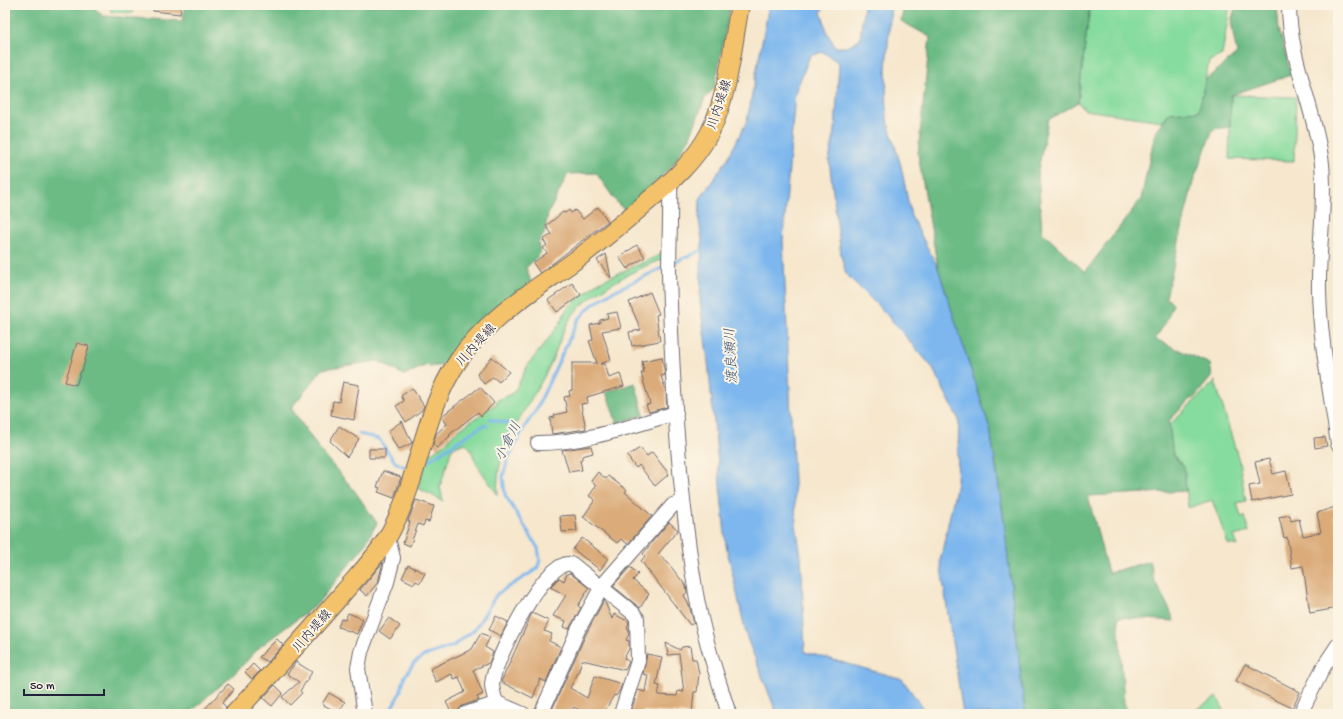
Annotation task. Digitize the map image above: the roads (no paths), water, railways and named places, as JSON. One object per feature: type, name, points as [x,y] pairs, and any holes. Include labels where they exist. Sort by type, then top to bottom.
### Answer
[{"type":"main road","name":"川内堤線","points":[[234,714],[309,633],[373,558],[388,538],[404,502],[438,397],[458,360],[478,337],[521,298],[600,242],[670,183],[702,146],[716,116],[729,69],[740,5]]},
{"type":"street","points":[[1289,5],[1293,43],[1322,162],[1324,205],[1319,269],[1320,314],[1338,444]]},
{"type":"street","points":[[670,183],[669,274],[682,502],[695,587],[703,623],[729,714]]},
{"type":"street","points":[[538,443],[558,443],[601,434],[676,413]]},
{"type":"street","points":[[541,714],[578,630],[602,586],[672,505],[682,502]]},
{"type":"street","points":[[365,714],[359,682],[359,660],[387,582],[393,558],[391,545],[388,538]]},
{"type":"street","points":[[497,708],[492,684],[507,645],[526,605],[552,573],[565,564],[572,564],[602,586],[634,613],[637,619],[638,661],[621,714]]},
{"type":"street","points":[[1300,714],[1326,662],[1338,647]]},
{"type":"street","points":[[465,714],[497,708],[523,714]]},
{"type":"water","name":"渡良瀬川","points":[[769,5],[825,5],[821,12],[827,32],[835,47],[847,47],[860,39],[864,5],[891,5],[886,69],[887,119],[901,166],[911,216],[938,268],[990,429],[1004,521],[1026,714],[963,714],[940,561],[957,483],[959,420],[932,367],[887,315],[846,274],[841,255],[829,160],[835,131],[839,63],[823,52],[810,56],[795,93],[783,241],[796,525],[801,556],[805,652],[902,679],[927,714],[777,714],[747,638],[726,545],[708,362],[700,301],[702,240],[699,220],[700,199],[728,158],[747,121]]},
{"type":"waterway","name":"小倉川","points":[[673,263],[705,249]]},
{"type":"waterway","name":"小倉川","points":[[388,714],[400,693],[405,676],[414,663],[424,656],[453,646],[475,629],[497,594],[537,569],[540,560],[538,548],[505,495],[503,476],[508,459],[522,431],[536,410],[578,320],[591,306],[610,293],[664,267]]},
{"type":"waterway","points":[[490,419],[510,424]]},
{"type":"waterway","points":[[429,460],[477,429],[485,425],[487,426]]},
{"type":"waterway","points":[[359,434],[379,439],[395,462],[405,467]]}]
